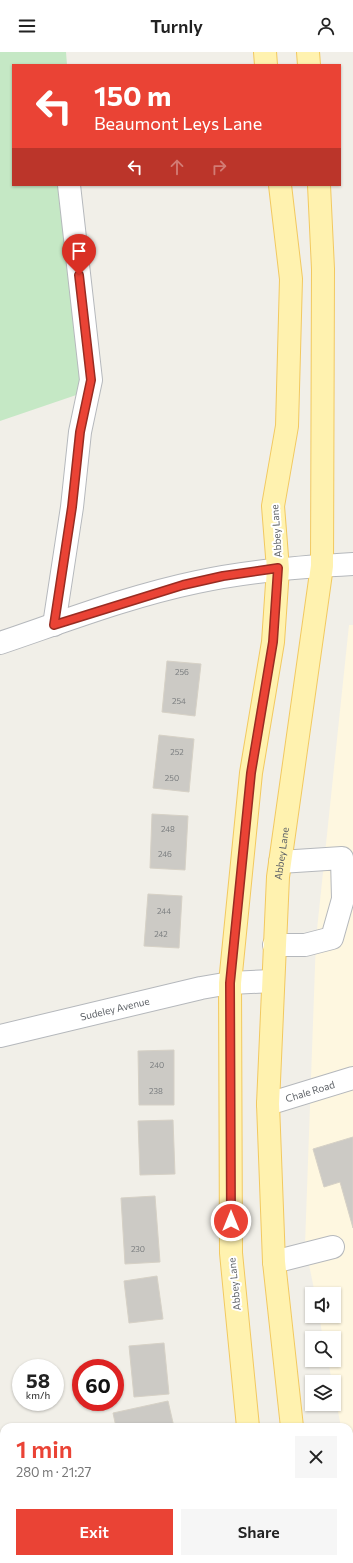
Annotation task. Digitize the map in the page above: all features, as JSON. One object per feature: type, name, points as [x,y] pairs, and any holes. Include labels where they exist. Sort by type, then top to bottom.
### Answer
[{"type":"main road","points":[[265,52],[266,64]]},
{"type":"main road","points":[[308,52],[309,64]]},
{"type":"main road","name":"Abbey Lane","points":[[248,1423],[231,1253],[230,983],[251,773],[273,642],[278,568],[273,506],[287,426],[291,280],[280,186]]},
{"type":"main road","name":"Abbey Lane","points":[[292,1423],[274,1262],[268,1104],[274,945],[280,862],[322,566],[323,269],[319,186]]},
{"type":"street","points":[[54,625],[72,507],[80,432],[91,380],[69,186]]},
{"type":"street","points":[[0,643],[183,585],[223,576],[278,568],[353,564]]},
{"type":"street","points":[[274,945],[306,944],[332,938],[342,899],[342,858],[280,862]]},
{"type":"street","name":"Sudeley Avenue","points":[[0,1036],[200,988],[230,983],[273,981]]},
{"type":"street","name":"Chale Road","points":[[268,1104],[353,1078]]},
{"type":"street","points":[[274,1262],[333,1247]]},
{"type":"shaded area","points":[[349,625],[353,625],[353,1423],[340,1423],[338,1411],[341,1411],[341,1375],[331,1375],[329,1367],[341,1367],[341,1331],[322,1331],[320,1323],[341,1323],[341,1287],[314,1287],[305,1245],[316,939]]},
{"type":"green space","points":[[0,52],[66,52],[67,64],[12,64],[12,186],[80,186],[88,391],[0,421]]},
{"type":"building","points":[[167,661],[201,664],[195,716],[162,712]]},
{"type":"building","points":[[159,735],[194,739],[189,792],[153,788]]},
{"type":"building","points":[[152,814],[188,816],[185,870],[150,868]]},
{"type":"building","points":[[148,894],[182,896],[179,948],[144,946]]},
{"type":"building","points":[[174,1050],[174,1105],[139,1105],[138,1051]]},
{"type":"building","points":[[173,1120],[175,1174],[140,1175],[138,1121]]},
{"type":"building","points":[[353,1137],[353,1228],[340,1182],[324,1187],[313,1149]]},
{"type":"building","points":[[155,1196],[160,1262],[125,1264],[121,1198]]},
{"type":"building","points":[[157,1276],[163,1319],[129,1323],[124,1281]]},
{"type":"building","points":[[164,1343],[169,1394],[134,1397],[129,1346]]},
{"type":"building","points":[[168,1401],[173,1423],[115,1423],[113,1413]]},
{"type":"route","points":[[79,275],[91,380],[80,432],[72,507],[54,625],[103,608],[183,585],[223,576],[278,568],[273,642],[251,773],[230,983],[231,1221]]}]
